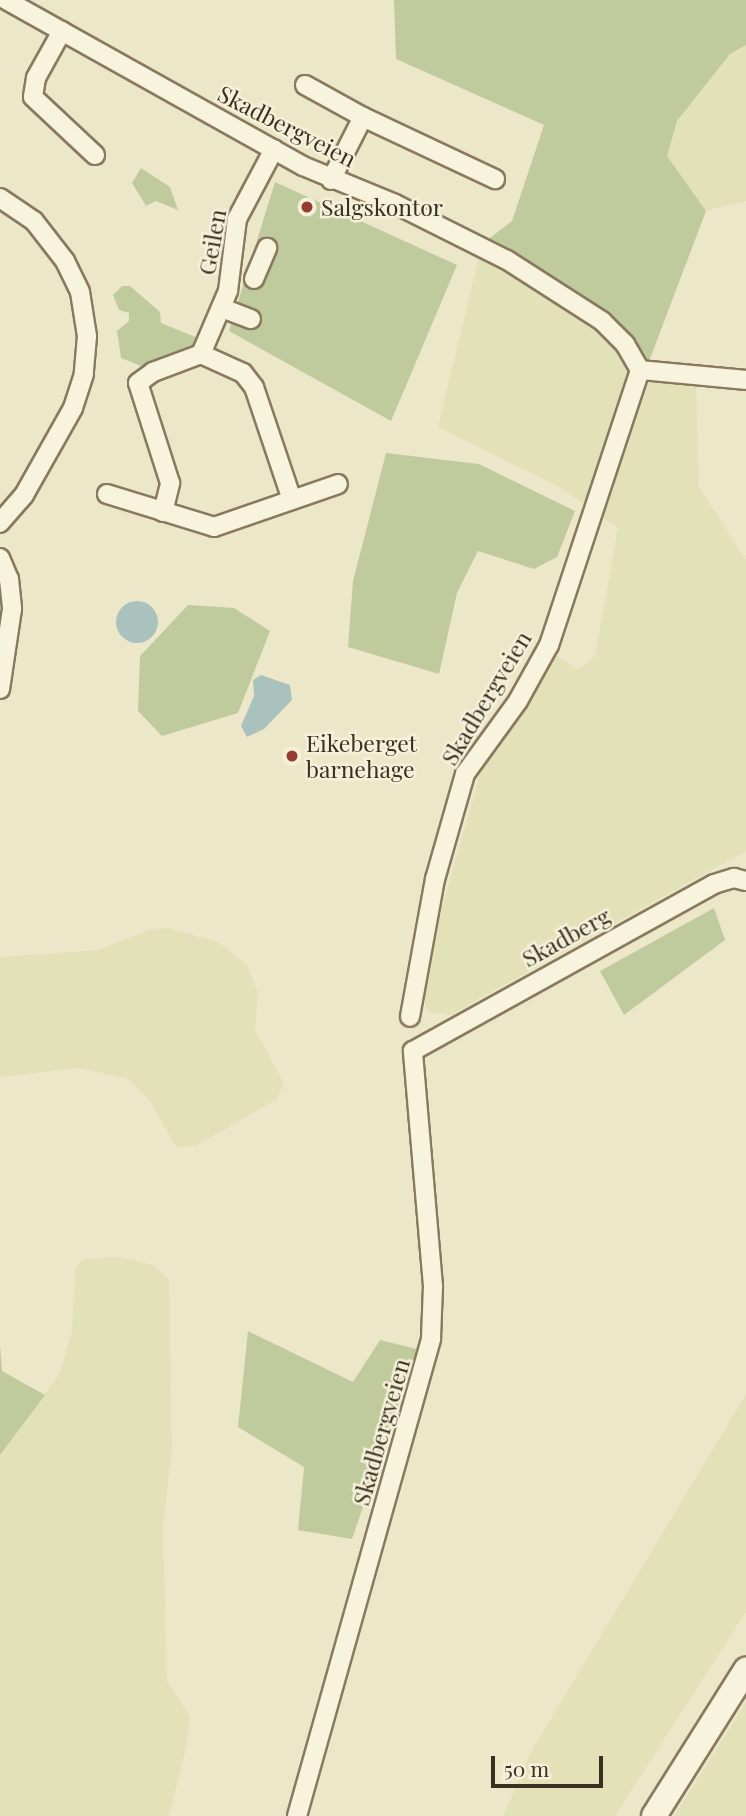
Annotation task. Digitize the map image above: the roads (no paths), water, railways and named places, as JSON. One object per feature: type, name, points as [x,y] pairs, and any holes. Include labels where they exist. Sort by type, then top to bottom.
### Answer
[{"type":"main road","points":[[654,1816],[746,1670]]},
{"type":"street","name":"Skadbergveien","points":[[6,0],[331,180],[395,204],[507,260],[602,321],[625,344],[640,370],[549,645],[518,701],[465,774],[432,890],[410,1017]]},
{"type":"street","points":[[62,31],[36,78],[33,97],[95,155]]},
{"type":"street","points":[[305,85],[363,117],[495,180]]},
{"type":"street","points":[[331,180],[363,117]]},
{"type":"street","name":"Geilen","points":[[201,354],[222,308],[231,276],[237,219],[274,149]]},
{"type":"street","points":[[0,198],[34,221],[65,261],[80,292],[87,336],[84,374],[73,408],[24,495],[0,523]]},
{"type":"street","name":"Geilen","points":[[254,279],[267,248]]},
{"type":"street","name":"Geilen","points":[[222,308],[251,319]]},
{"type":"street","points":[[163,512],[170,483],[138,383],[153,372],[201,354],[249,379],[292,500]]},
{"type":"street","points":[[640,370],[746,380]]},
{"type":"street","points":[[107,494],[214,527],[338,484]]},
{"type":"street","points":[[0,558],[9,579],[12,609],[0,689]]},
{"type":"street","name":"Skadberg","points":[[414,1051],[713,884],[734,878],[746,881]]},
{"type":"street","name":"Skadbergveien","points":[[297,1816],[431,1338],[433,1286],[414,1051]]},
{"type":"water","points":[[137,601],[152,607],[158,622],[152,637],[137,643],[122,637],[116,622],[122,607]]},
{"type":"water","points":[[261,675],[290,685],[292,700],[264,729],[247,737],[241,726],[254,696],[253,680]]},
{"type":"place","name":"Salgskontor","points":[[307,207]]},
{"type":"place","name":"Eikeberget barnehage","points":[[292,756]]}]
